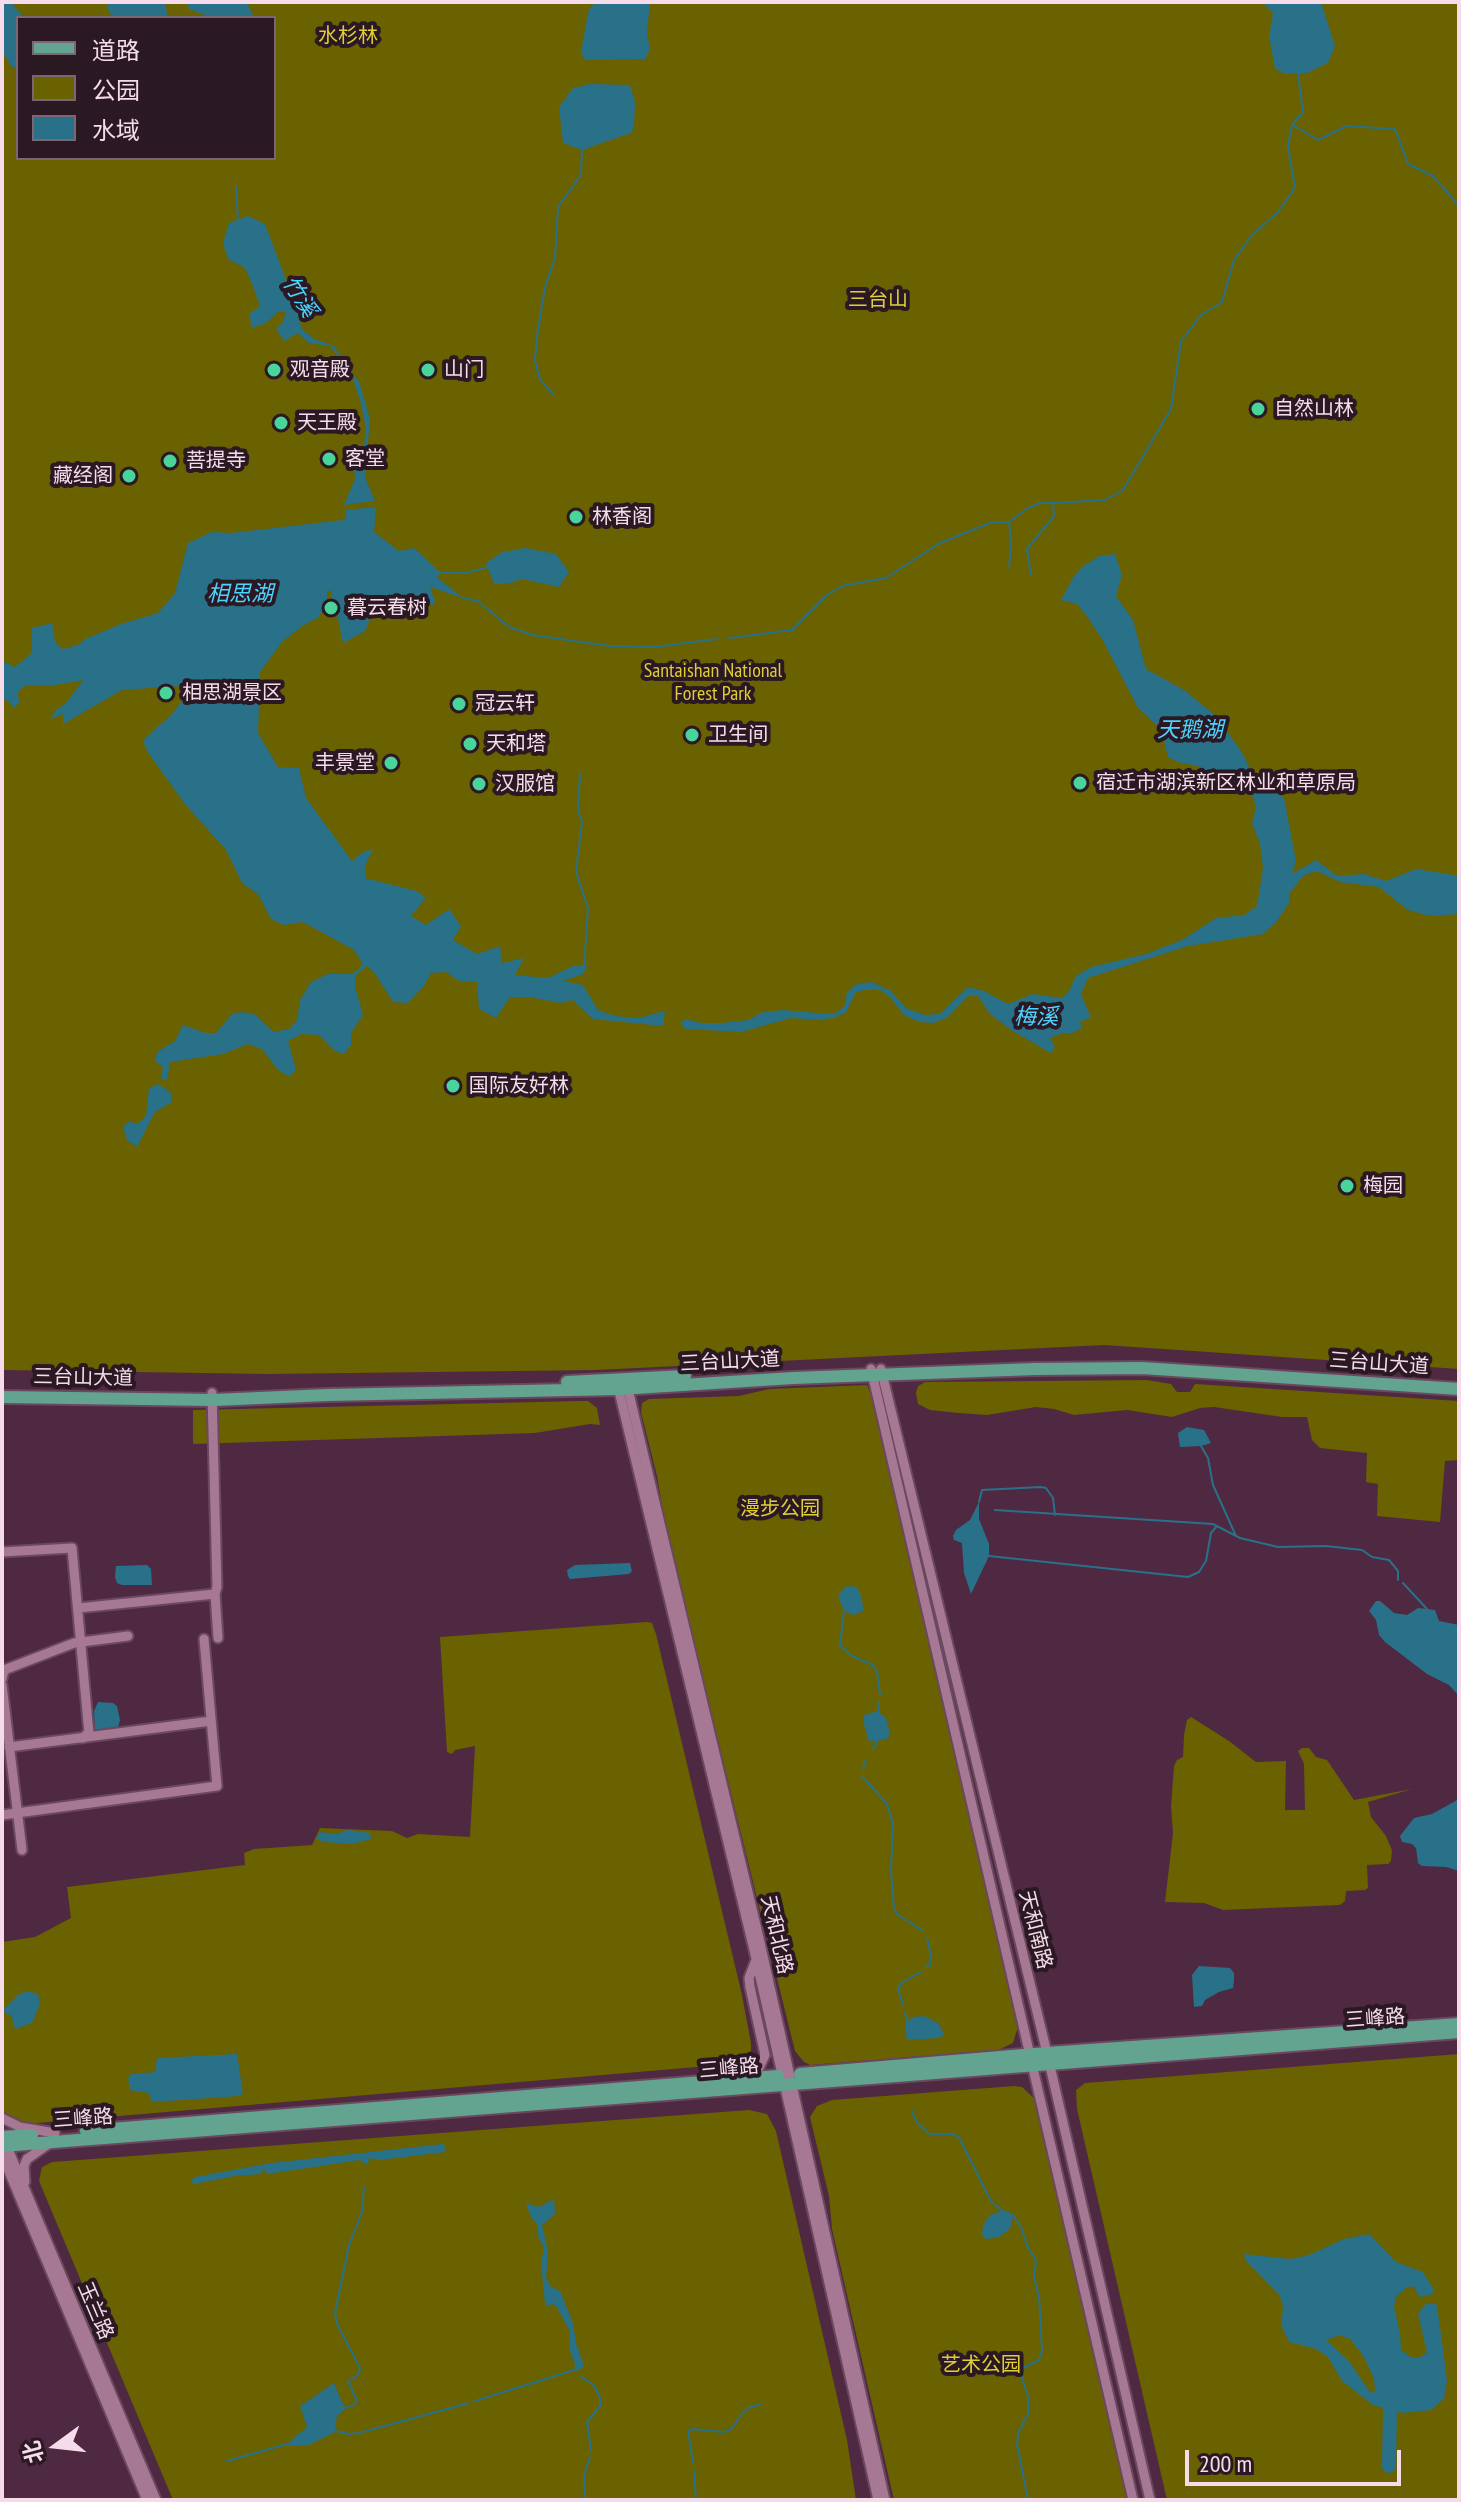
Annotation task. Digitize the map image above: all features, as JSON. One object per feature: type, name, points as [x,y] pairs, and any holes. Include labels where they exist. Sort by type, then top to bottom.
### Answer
[{"type":"main road","name":"三台山大道","points":[[2,1397],[212,1397],[622,1384],[1041,1363],[1139,1363],[1459,1386]]},
{"type":"main road","name":"三台山大道","points":[[2,1391],[212,1397]]},
{"type":"main road","name":"三峰路","points":[[1048,2059],[1459,2024]]},
{"type":"main road","name":"三峰路","points":[[55,2137],[548,2105],[787,2080],[1031,2060],[1459,2032]]},
{"type":"main road","name":"三峰路","points":[[3,2143],[744,2079],[787,2080]]},
{"type":"street","name":"天和南路","points":[[876,1372],[1048,2059],[1150,2500]]},
{"type":"street","name":"天和南路","points":[[876,1372],[1133,2500]]},
{"type":"street","name":"天和北路","points":[[622,1384],[756,1960],[787,2080],[878,2500]]},
{"type":"street","name":"天和北路","points":[[622,1384],[885,2500]]},
{"type":"street","points":[[212,1397],[218,1638]]},
{"type":"street","points":[[2,1552],[72,1548],[89,1732],[83,1738]]},
{"type":"street","points":[[78,1608],[215,1594]]},
{"type":"street","points":[[2,1679],[4,1670],[82,1642],[128,1636]]},
{"type":"street","points":[[2,1815],[217,1786],[204,1639]]},
{"type":"street","points":[[2,1685],[22,1850]]},
{"type":"street","points":[[9,1747],[211,1721]]},
{"type":"street","points":[[744,2079],[758,2070],[765,2055],[749,1978],[756,1960]]},
{"type":"street","points":[[2,2118],[55,2137]]},
{"type":"street","points":[[26,2202],[23,2177],[27,2159],[55,2137]]},
{"type":"street","name":"玉兰路","points":[[3,2143],[147,2500]]},
{"type":"street","points":[[2,2173],[26,2202]]},
{"type":"street","name":"玉兰路","points":[[26,2202],[156,2500]]},
{"type":"green space","name":"Santaishan National Forest Park","points":[[2,2],[1459,2],[1459,1369],[1104,1345],[597,1370],[268,1374],[2,1370]]},
{"type":"green space","points":[[1147,1380],[1171,1384],[1177,1392],[1190,1392],[1195,1384],[1459,1401],[1459,1460],[1445,1461],[1440,1522],[1377,1516],[1378,1484],[1366,1482],[1367,1453],[1320,1448],[1312,1440],[1307,1417],[1282,1417],[1214,1407],[1172,1417],[1127,1410],[1074,1415],[1036,1407],[987,1415],[930,1410],[918,1404],[916,1393],[918,1386],[925,1382]]},
{"type":"green space","name":"漫步公园","points":[[867,1385],[874,1402],[1018,2027],[1013,2043],[998,2050],[810,2065],[795,2051],[667,1535],[657,1476],[641,1412],[642,1403],[649,1399],[739,1396],[769,1389]]},
{"type":"green space","points":[[588,1401],[597,1408],[600,1425],[535,1433],[193,1444],[193,1410]]},
{"type":"green space","points":[[652,1623],[656,1634],[742,1995],[751,2043],[744,2063],[25,2124],[12,2121],[2,2113],[2,1942],[35,1937],[71,1918],[67,1887],[245,1865],[244,1853],[254,1849],[312,1845],[320,1828],[392,1831],[407,1838],[418,1834],[470,1837],[475,1746],[455,1750],[452,1754],[447,1752],[440,1637]]},
{"type":"green space","points":[[1191,1717],[1256,1762],[1286,1761],[1285,1810],[1305,1810],[1304,1764],[1298,1751],[1302,1748],[1309,1748],[1316,1757],[1327,1760],[1354,1800],[1412,1789],[1368,1802],[1371,1817],[1386,1836],[1392,1850],[1391,1861],[1388,1864],[1367,1865],[1368,1888],[1346,1891],[1345,1901],[1340,1905],[1223,1910],[1204,1903],[1165,1902],[1173,1833],[1174,1766],[1183,1757],[1187,1720]]},
{"type":"green space","points":[[1459,2054],[1459,2500],[1167,2500],[1077,2109],[1076,2090],[1085,2083]]},
{"type":"green space","name":"艺术公园","points":[[1022,2087],[1035,2099],[1056,2194],[1066,2218],[1131,2500],[894,2500],[832,2229],[829,2196],[810,2117],[817,2106],[832,2100]]},
{"type":"green space","points":[[749,2110],[767,2114],[776,2131],[847,2440],[856,2500],[173,2500],[39,2181],[42,2167],[52,2162]]},
{"type":"water","points":[[2,2],[11,2],[22,16],[16,16],[16,67],[12,67],[2,51]]},
{"type":"water","points":[[106,2],[165,2],[168,16],[113,16]]},
{"type":"water","points":[[187,2],[247,2],[253,16],[208,16],[189,9]]},
{"type":"water","points":[[598,2],[650,2],[647,34],[650,49],[645,59],[585,60],[581,52],[587,18],[590,7]]},
{"type":"water","points":[[1262,2],[1321,2],[1335,46],[1328,63],[1307,73],[1286,74],[1275,69],[1269,36],[1273,13]]},
{"type":"water","points":[[589,84],[630,85],[635,102],[634,125],[628,134],[582,150],[563,143],[559,107],[573,88]]},
{"type":"water","points":[[248,216],[265,224],[302,329],[314,339],[334,346],[360,384],[370,419],[365,477],[375,501],[344,505],[355,479],[354,466],[361,461],[366,429],[352,376],[343,362],[330,346],[309,343],[298,333],[284,341],[276,329],[283,322],[286,312],[278,312],[266,323],[252,328],[249,314],[260,306],[245,268],[228,259],[223,243],[229,223]]},
{"type":"water","name":"相思湖","points":[[376,507],[374,532],[399,551],[414,548],[441,573],[437,577],[463,598],[430,587],[435,601],[433,606],[416,605],[401,610],[403,600],[400,598],[374,609],[365,631],[343,643],[331,600],[332,592],[327,590],[319,617],[282,642],[260,672],[258,733],[278,767],[299,768],[306,798],[352,861],[361,853],[373,849],[366,864],[365,878],[417,891],[426,898],[411,916],[426,925],[449,909],[461,926],[453,940],[477,954],[500,946],[502,963],[524,958],[515,975],[548,978],[573,966],[588,965],[583,974],[563,981],[583,985],[598,1010],[614,1016],[638,1018],[665,1011],[663,1026],[593,1019],[573,1000],[560,1003],[530,997],[510,997],[496,1018],[479,1009],[477,982],[459,981],[446,972],[431,973],[408,1003],[393,1002],[367,966],[356,975],[355,986],[363,1015],[351,1033],[351,1045],[344,1054],[335,1051],[319,1035],[302,1034],[288,1041],[296,1069],[290,1077],[278,1070],[262,1049],[248,1044],[223,1054],[170,1062],[167,1080],[161,1079],[163,1067],[155,1061],[157,1052],[175,1041],[183,1025],[216,1033],[232,1014],[241,1012],[254,1014],[274,1032],[289,1029],[297,1020],[300,1000],[311,982],[328,974],[352,974],[362,962],[354,950],[303,922],[284,925],[271,919],[258,894],[242,883],[226,850],[184,803],[147,751],[143,740],[171,715],[186,696],[178,686],[122,690],[63,724],[63,714],[51,719],[83,680],[50,686],[26,685],[18,692],[19,703],[14,708],[6,699],[2,703],[2,661],[15,667],[32,653],[32,628],[52,623],[55,642],[63,649],[121,624],[158,613],[175,593],[188,543],[212,532],[231,533],[343,520],[346,518],[345,510]]},
{"type":"water","points":[[526,548],[556,554],[569,572],[559,587],[522,579],[494,584],[486,563],[502,552]]},
{"type":"water","name":"天鹅湖","points":[[1115,554],[1122,575],[1116,596],[1133,620],[1146,669],[1184,690],[1216,716],[1243,754],[1255,780],[1284,798],[1296,861],[1292,874],[1316,860],[1337,876],[1364,874],[1386,881],[1416,869],[1459,876],[1459,914],[1430,916],[1408,910],[1379,887],[1340,882],[1317,871],[1304,875],[1289,894],[1289,903],[1277,921],[1263,934],[1188,946],[1088,978],[1081,994],[1091,1017],[1080,1022],[1082,1028],[1050,1038],[1055,1047],[1051,1053],[990,1014],[978,996],[968,996],[948,1017],[934,1023],[919,1022],[904,1015],[880,990],[866,990],[856,992],[846,1012],[836,1017],[821,1020],[791,1018],[741,1032],[686,1029],[680,1023],[686,1019],[722,1023],[748,1020],[763,1012],[783,1010],[838,1012],[845,1005],[847,992],[857,984],[872,982],[891,991],[906,1008],[925,1015],[940,1014],[968,987],[984,991],[1008,1004],[1033,994],[1062,998],[1076,976],[1091,967],[1146,954],[1182,940],[1216,918],[1244,915],[1257,906],[1263,868],[1260,844],[1252,823],[1256,807],[1252,794],[1230,794],[1217,788],[1201,767],[1168,757],[1161,729],[1138,708],[1086,615],[1077,604],[1061,600],[1082,567],[1099,556]]},
{"type":"water","points":[[159,1084],[171,1093],[172,1102],[155,1112],[137,1147],[127,1140],[123,1127],[129,1121],[137,1124],[146,1116],[149,1088]]},
{"type":"water","points":[[1187,1427],[1204,1430],[1211,1443],[1180,1447],[1178,1433]]},
{"type":"water","points":[[979,1502],[979,1519],[989,1544],[989,1556],[971,1594],[964,1573],[962,1543],[954,1540],[953,1536],[970,1520]]},
{"type":"water","points":[[630,1563],[632,1571],[629,1574],[570,1579],[567,1570],[575,1565]]},
{"type":"water","points":[[147,1565],[151,1569],[152,1585],[117,1583],[116,1566]]},
{"type":"water","points":[[852,1586],[860,1593],[864,1610],[854,1615],[844,1611],[838,1596],[845,1587]]},
{"type":"water","points":[[1376,1601],[1394,1613],[1407,1615],[1418,1608],[1435,1610],[1439,1621],[1459,1625],[1459,1696],[1449,1685],[1427,1674],[1385,1642],[1369,1611]]},
{"type":"water","points":[[98,1702],[117,1706],[120,1720],[117,1731],[95,1732],[94,1711]]},
{"type":"water","points":[[878,1711],[886,1718],[890,1735],[872,1742],[868,1739],[863,1720],[864,1715]]},
{"type":"water","points":[[1459,1799],[1459,1871],[1422,1866],[1418,1863],[1416,1848],[1402,1842],[1400,1836],[1414,1818],[1432,1814]]},
{"type":"water","points":[[348,1830],[370,1833],[371,1839],[352,1844],[316,1839],[320,1832],[336,1834]]},
{"type":"water","points":[[1199,1966],[1230,1968],[1234,1981],[1233,1988],[1205,2000],[1202,2006],[1194,2007],[1192,1975]]},
{"type":"water","points":[[28,1991],[38,1994],[40,2004],[32,2023],[15,2029],[11,2015],[5,2014],[4,2009],[19,1994]]},
{"type":"water","points":[[924,2016],[938,2023],[944,2034],[939,2038],[907,2040],[907,2021]]},
{"type":"water","points":[[237,2054],[243,2093],[239,2096],[152,2102],[149,2093],[130,2090],[128,2078],[131,2074],[155,2072],[157,2058]]},
{"type":"water","points":[[446,2146],[445,2152],[380,2160],[370,2158],[367,2165],[360,2160],[267,2174],[264,2168],[261,2174],[191,2182],[195,2177],[271,2163]]},
{"type":"water","points":[[554,2199],[555,2214],[542,2225],[548,2251],[546,2278],[551,2287],[560,2291],[573,2323],[584,2366],[577,2371],[574,2370],[569,2348],[570,2331],[556,2306],[545,2303],[541,2264],[544,2248],[537,2224],[526,2203],[539,2207]]},
{"type":"water","points":[[1002,2211],[1013,2215],[1010,2229],[999,2237],[987,2239],[982,2236],[983,2225],[990,2215]]},
{"type":"water","points":[[1369,2234],[1396,2262],[1423,2272],[1434,2290],[1431,2295],[1420,2297],[1413,2286],[1406,2288],[1396,2297],[1394,2307],[1401,2350],[1411,2357],[1420,2358],[1427,2352],[1418,2314],[1424,2305],[1437,2305],[1447,2380],[1444,2399],[1431,2410],[1403,2413],[1373,2405],[1342,2381],[1328,2357],[1316,2349],[1289,2342],[1281,2325],[1283,2307],[1280,2296],[1246,2261],[1244,2254],[1291,2259],[1309,2255],[1344,2239]],"holes":[[[1340,2335],[1350,2339],[1364,2357],[1374,2379],[1375,2391],[1370,2392],[1349,2361],[1326,2340]]]},
{"type":"water","points":[[334,2383],[345,2409],[337,2416],[335,2432],[309,2445],[288,2446],[307,2427],[300,2406]]},
{"type":"waterway","points":[[1031,574],[1027,549],[1054,516],[1053,503],[1105,500],[1123,490],[1171,409],[1181,341],[1201,315],[1222,302],[1234,260],[1252,235],[1277,213],[1295,188],[1288,147],[1292,125],[1303,112],[1298,73]]},
{"type":"waterway","points":[[1293,125],[1318,140],[1346,126],[1395,129],[1408,164],[1433,176],[1459,206]]},
{"type":"waterway","points":[[553,394],[540,380],[535,360],[537,336],[545,287],[555,258],[558,207],[581,175],[582,150]]},
{"type":"waterway","name":"竹溪","points":[[236,186],[238,220]]},
{"type":"waterway","points":[[1009,567],[1009,522],[1028,508],[1040,503],[1053,503]]},
{"type":"waterway","points":[[729,638],[792,630],[827,595],[842,586],[886,578],[938,544],[992,522],[1009,522]]},
{"type":"waterway","points":[[441,573],[466,573],[488,567]]},
{"type":"waterway","points":[[463,598],[478,601],[509,627],[533,635],[609,646],[655,647],[717,639]]},
{"type":"waterway","points":[[580,774],[578,809],[582,823],[576,872],[588,908],[584,965]]},
{"type":"waterway","points":[[1201,1446],[1208,1458],[1213,1485],[1236,1536]]},
{"type":"waterway","points":[[979,1502],[982,1490],[1041,1487],[1046,1488],[1053,1498],[1055,1515]]},
{"type":"waterway","points":[[995,1510],[1213,1524],[1240,1538],[1278,1547],[1326,1546],[1362,1550],[1372,1557],[1389,1560],[1398,1571],[1398,1580]]},
{"type":"waterway","points":[[989,1556],[1188,1577],[1199,1572],[1206,1561],[1211,1533],[1217,1526]]},
{"type":"waterway","points":[[1403,1583],[1427,1609]]},
{"type":"waterway","points":[[844,1611],[840,1645],[852,1656],[873,1665],[880,1695]]},
{"type":"waterway","points":[[878,1711],[879,1702]]},
{"type":"waterway","points":[[873,1749],[877,1742]]},
{"type":"waterway","points":[[863,1769],[866,1760]]},
{"type":"waterway","points":[[862,1776],[887,1804],[893,1823],[891,1870],[894,1908],[897,1914],[923,1931]]},
{"type":"waterway","points":[[926,1967],[930,1965],[931,1956],[927,1938]]},
{"type":"waterway","points":[[903,2005],[898,1988],[921,1972]]},
{"type":"waterway","points":[[905,2013],[907,2021]]},
{"type":"waterway","points":[[912,2111],[917,2123],[930,2134],[954,2134],[960,2139],[991,2201],[1002,2211],[1013,2215],[1036,2260],[1034,2278],[1039,2296],[1042,2350],[1039,2360],[1021,2369],[1028,2396],[1028,2414],[1018,2433],[1017,2444],[1028,2500]]},
{"type":"waterway","points":[[344,2408],[357,2401],[348,2381],[358,2375],[360,2368],[337,2324],[335,2313],[349,2245],[362,2212],[364,2187]]},
{"type":"waterway","points":[[475,2401],[574,2370]]},
{"type":"waterway","points":[[580,2376],[594,2385],[600,2398],[600,2406],[587,2422],[591,2450]]},
{"type":"waterway","points":[[336,2431],[359,2433],[469,2403]]},
{"type":"waterway","points":[[693,2462],[688,2432],[691,2429],[724,2432],[731,2429],[746,2409],[761,2404]]},
{"type":"waterway","points":[[1389,2466],[1390,2410]]},
{"type":"waterway","points":[[227,2461],[287,2444]]},
{"type":"waterway","points":[[585,2500],[584,2474],[590,2457]]},
{"type":"waterway","points":[[694,2470],[696,2500]]},
{"type":"place","name":"观音殿","points":[[274,370]]},
{"type":"place","name":"山门","points":[[428,370]]},
{"type":"place","name":"自然山林","points":[[1258,409]]},
{"type":"place","name":"天王殿","points":[[281,423]]},
{"type":"place","name":"客堂","points":[[329,459]]},
{"type":"place","name":"菩提寺","points":[[170,461]]},
{"type":"place","name":"藏经阁","points":[[129,476]]},
{"type":"place","name":"林香阁","points":[[576,517]]},
{"type":"place","name":"暮云春树","points":[[331,608]]},
{"type":"place","name":"相思湖景区","points":[[166,693]]},
{"type":"place","name":"冠云轩","points":[[459,704]]},
{"type":"place","name":"卫生间","points":[[692,735]]},
{"type":"place","name":"天和塔","points":[[470,744]]},
{"type":"place","name":"丰景堂","points":[[391,763]]},
{"type":"place","name":"宿迁市湖滨新区林业和草原局","points":[[1080,783]]},
{"type":"place","name":"汉服馆","points":[[479,784]]},
{"type":"place","name":"国际友好林","points":[[453,1086]]},
{"type":"place","name":"梅园","points":[[1347,1186]]},
{"type":"park label","name":"水杉林","points":[[348,36]]},
{"type":"park label","name":"三台山","points":[[878,300]]},
{"type":"water label","name":"梅溪","points":[[1036,1018]]}]
